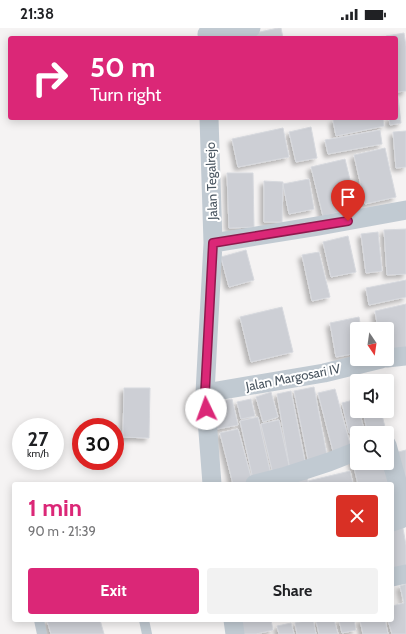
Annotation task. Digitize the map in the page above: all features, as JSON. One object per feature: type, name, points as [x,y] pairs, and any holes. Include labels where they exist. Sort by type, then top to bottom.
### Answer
[{"type":"street","points":[[207,33],[251,28]]},
{"type":"street","name":"Jalan Tegalrejo","points":[[209,120],[213,243],[205,393],[212,482]]},
{"type":"street","points":[[213,243],[406,210]]},
{"type":"street","points":[[394,357],[406,356]]},
{"type":"street","name":"Jalan Margosari IV","points":[[205,393],[324,373],[352,366]]},
{"type":"street","points":[[262,482],[329,462],[350,454]]},
{"type":"street","points":[[394,470],[404,515],[401,519],[394,521]]},
{"type":"street","points":[[394,577],[406,574]]},
{"type":"street","points":[[233,622],[235,634]]},
{"type":"lane","points":[[39,622],[42,634]]},
{"type":"lane","points":[[144,622],[147,634]]},
{"type":"building","points":[[281,28],[283,36],[241,36]]},
{"type":"building","points":[[404,33],[406,46],[406,91],[398,92],[398,36],[386,36]]},
{"type":"building","points":[[398,97],[401,123],[390,125],[389,120],[398,120]]},
{"type":"building","points":[[333,120],[383,120],[384,126],[336,136]]},
{"type":"building","points":[[311,127],[317,158],[296,162],[289,132]]},
{"type":"building","points":[[283,128],[289,157],[238,167],[232,139]]},
{"type":"building","points":[[380,130],[382,144],[328,154],[325,140]]},
{"type":"building","points":[[406,131],[406,167],[396,168],[393,132]]},
{"type":"building","points":[[385,148],[396,197],[365,204],[354,155]]},
{"type":"building","points":[[345,159],[357,208],[323,216],[311,167]]},
{"type":"building","points":[[227,173],[253,173],[254,227],[229,228]]},
{"type":"building","points":[[309,179],[314,209],[289,214],[283,184]]},
{"type":"building","points":[[264,181],[283,182],[282,222],[264,222]]},
{"type":"building","points":[[406,229],[406,274],[387,275],[384,230]]},
{"type":"building","points":[[378,232],[382,271],[366,273],[361,234]]},
{"type":"building","points":[[348,236],[356,272],[331,277],[323,242]]},
{"type":"building","points":[[246,250],[254,280],[229,287],[221,257]]},
{"type":"building","points":[[319,252],[330,297],[312,301],[302,255]]},
{"type":"building","points":[[406,280],[406,297],[369,305],[366,288]]},
{"type":"building","points":[[406,304],[406,349],[394,352],[394,322],[377,322],[375,311]]},
{"type":"building","points":[[282,307],[293,352],[251,362],[240,317]]},
{"type":"building","points":[[359,317],[360,322],[350,322],[350,354],[336,357],[330,323]]},
{"type":"building","points":[[314,387],[328,461],[309,464],[294,391]]},
{"type":"building","points":[[124,388],[150,388],[149,438],[124,437]]},
{"type":"building","points":[[335,389],[350,444],[350,451],[334,455],[318,393]]},
{"type":"building","points":[[291,391],[306,467],[290,470],[277,394]]},
{"type":"building","points":[[271,392],[278,417],[263,422],[256,397]]},
{"type":"building","points":[[232,399],[238,425],[217,429],[211,403]]},
{"type":"building","points":[[251,399],[255,416],[241,419],[237,402]]},
{"type":"building","points":[[350,401],[350,418],[361,418],[363,426],[350,426],[349,433],[342,403]]},
{"type":"building","points":[[258,417],[271,475],[253,479],[240,421]]},
{"type":"building","points":[[364,418],[383,418],[385,426],[366,426]]},
{"type":"building","points":[[279,420],[290,470],[273,474],[261,424]]},
{"type":"building","points":[[238,429],[252,481],[232,482],[220,433]]},
{"type":"building","points":[[406,450],[406,485],[394,453]]},
{"type":"building","points":[[355,470],[389,470],[392,482],[358,482]]},
{"type":"building","points":[[350,471],[353,482],[308,482]]},
{"type":"building","points":[[307,478],[308,482],[289,482]]},
{"type":"building","points":[[402,523],[406,545],[406,568],[394,571],[394,525]]},
{"type":"building","points":[[406,584],[406,634],[392,634],[389,622],[394,622],[394,606],[404,603],[400,586]]},
{"type":"building","points":[[48,622],[101,622],[104,634],[51,634]]},
{"type":"building","points":[[240,622],[271,622],[273,630],[256,634],[243,634]]},
{"type":"building","points":[[313,622],[316,634],[297,634],[295,623]]},
{"type":"building","points":[[316,622],[335,622],[338,634],[319,634]]},
{"type":"building","points":[[339,622],[354,622],[356,630],[342,633]]},
{"type":"building","points":[[360,622],[385,622],[388,634],[363,634]]},
{"type":"building","points":[[291,623],[294,634],[279,634],[277,626]]},
{"type":"route","points":[[206,409],[205,393],[213,243],[348,221]]}]
